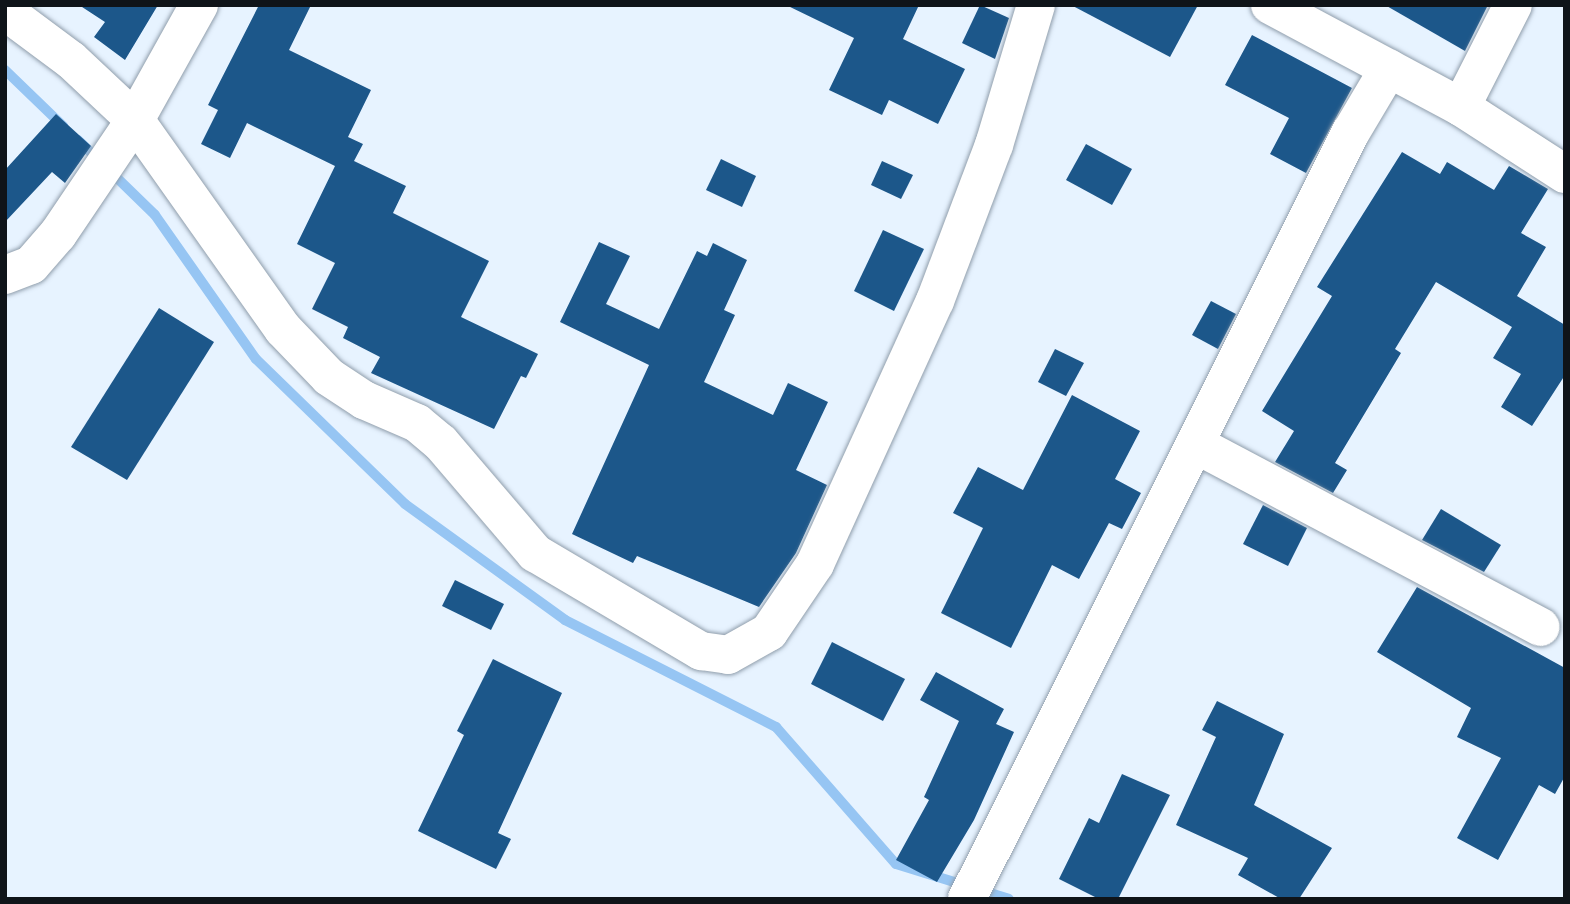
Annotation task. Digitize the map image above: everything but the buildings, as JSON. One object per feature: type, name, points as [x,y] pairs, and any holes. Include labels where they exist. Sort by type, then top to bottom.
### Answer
[{"type":"street","points":[[5,275],[31,265],[58,234],[135,120],[199,5]]},
{"type":"street","points":[[5,11],[71,60],[135,120],[250,287],[329,377],[364,400],[416,423],[441,443],[535,553],[701,651],[728,655],[769,632],[815,564],[935,301],[994,145],[1036,5]]},
{"type":"street","points":[[1270,5],[1461,107],[1565,174]]},
{"type":"street","points":[[1461,107],[1513,5]]},
{"type":"street","points":[[967,899],[1351,132],[1389,68]]},
{"type":"street","points":[[1195,444],[1540,627]]},
{"type":"waterway","points":[[5,70],[63,126]]},
{"type":"waterway","points":[[78,140],[155,215],[256,359],[405,504],[565,620],[776,727],[896,864],[1009,899]]}]
